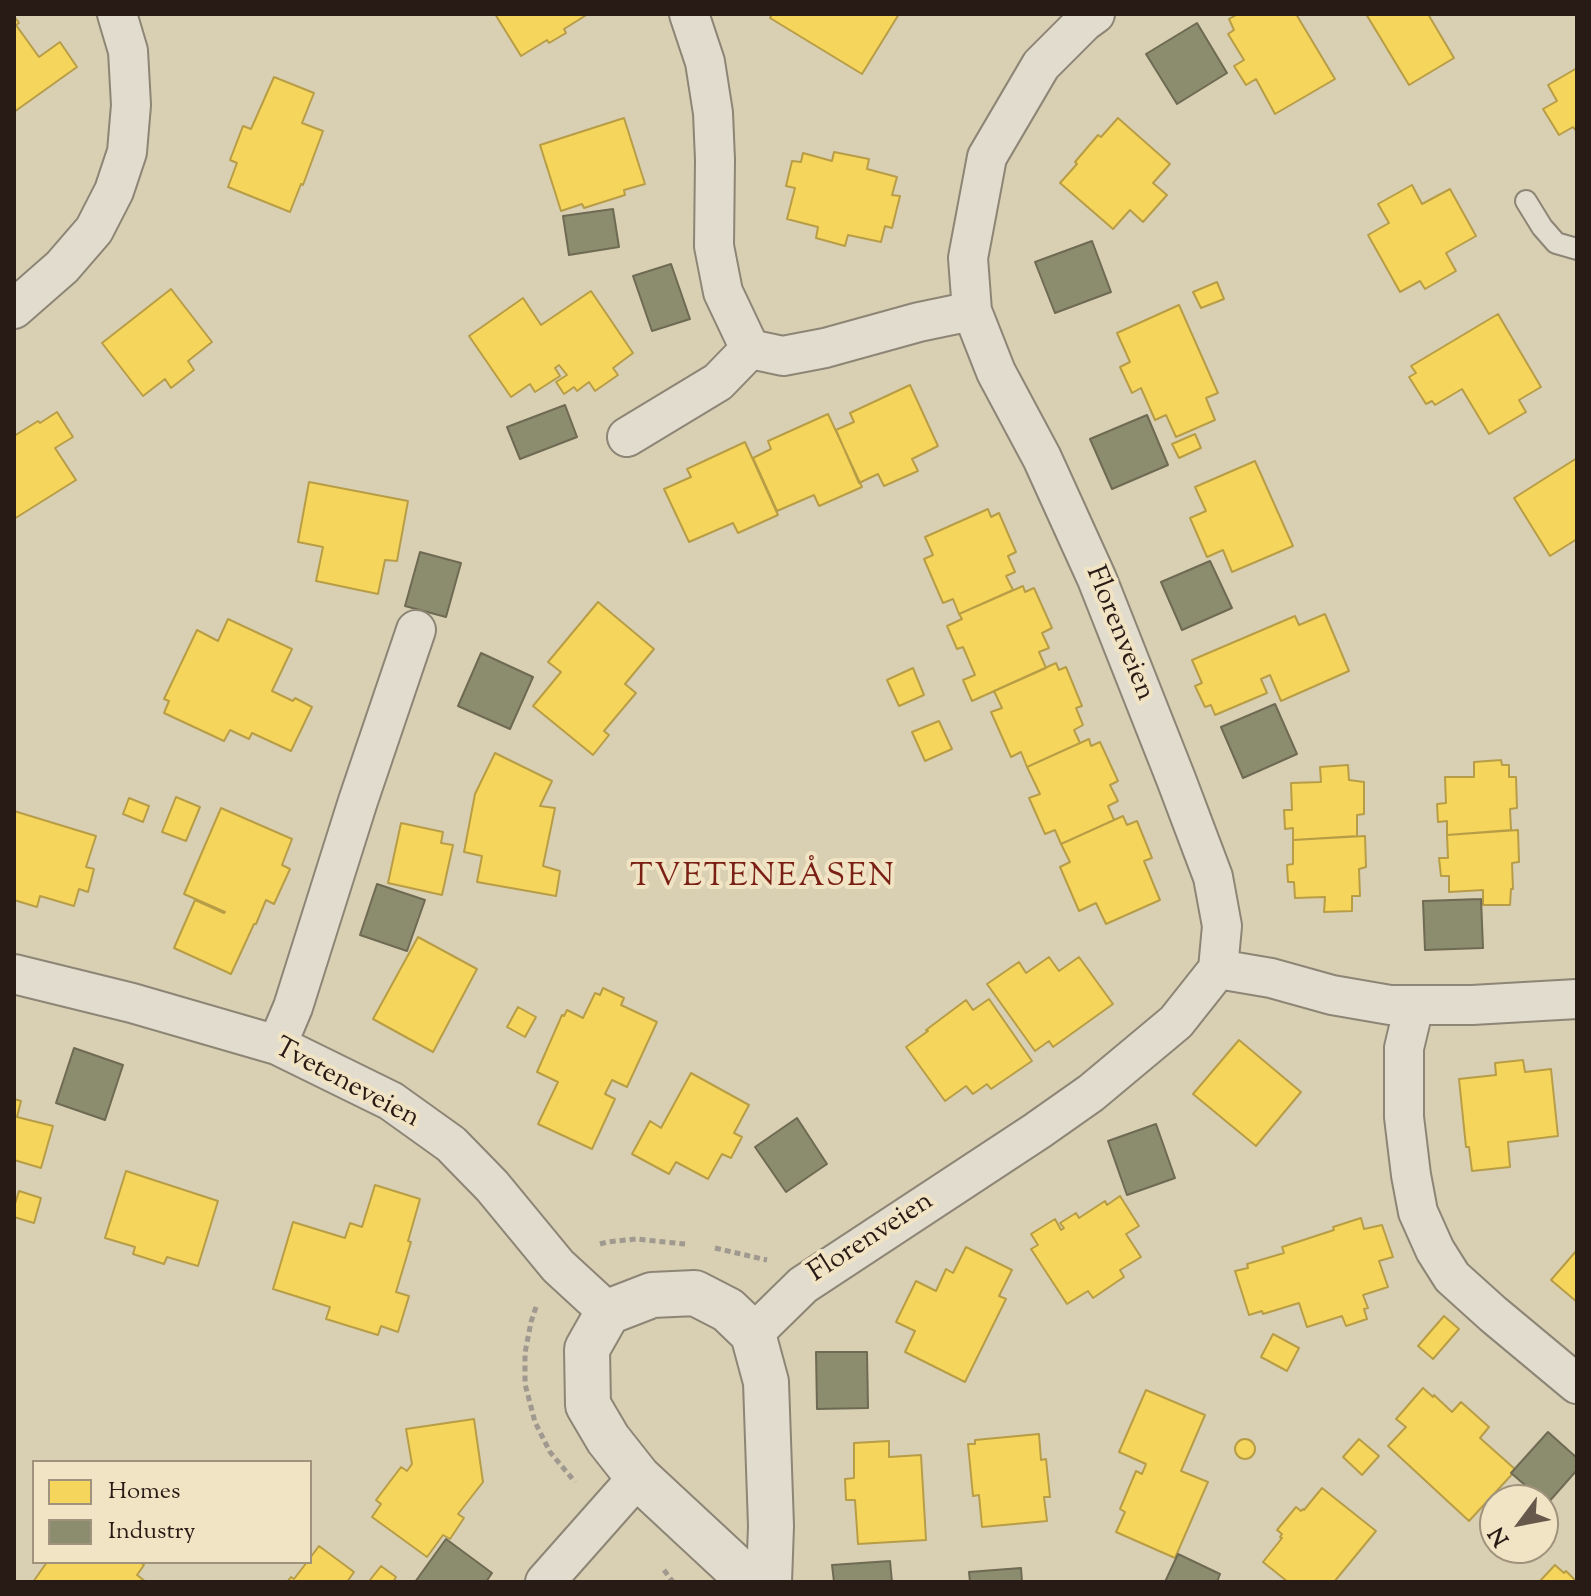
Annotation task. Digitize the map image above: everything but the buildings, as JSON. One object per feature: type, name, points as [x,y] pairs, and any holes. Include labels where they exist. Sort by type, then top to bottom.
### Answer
[{"type":"street","points":[[14,309],[62,267],[94,230],[114,191],[127,152],[131,105],[128,51],[117,14]]},
{"type":"street","points":[[689,14],[705,62],[713,113],[714,246],[723,292],[750,349]]},
{"type":"street","name":"Florenveien","points":[[753,1334],[803,1285],[1091,1093],[1176,1022],[1218,969],[1222,926],[1213,877],[1097,579],[1042,458],[996,372],[972,311],[968,258],[987,157],[1041,65],[1095,14]]},
{"type":"street","points":[[750,349],[783,356],[972,311]]},
{"type":"street","points":[[627,437],[718,382],[750,349]]},
{"type":"street","points":[[277,1045],[293,1007],[416,630]]},
{"type":"street","points":[[1218,969],[1390,1005],[1472,1005],[1577,999]]},
{"type":"street","name":"Tveteneveien","points":[[14,974],[132,1003],[277,1045],[391,1101],[451,1144],[492,1186],[558,1266],[608,1312]]},
{"type":"street","points":[[1414,1006],[1404,1048],[1404,1117],[1418,1212],[1435,1250],[1452,1277],[1577,1384]]},
{"type":"street","points":[[751,1582],[638,1477],[608,1439],[588,1405],[587,1349],[608,1312],[652,1295],[695,1293],[728,1310],[753,1334],[766,1382],[771,1526],[769,1582]]},
{"type":"street","points":[[545,1582],[638,1477]]},
{"type":"lane","points":[[1526,201],[1556,243],[1577,249]]},
{"type":"district","name":"TVETENEÅSEN","points":[[763,880]]}]
